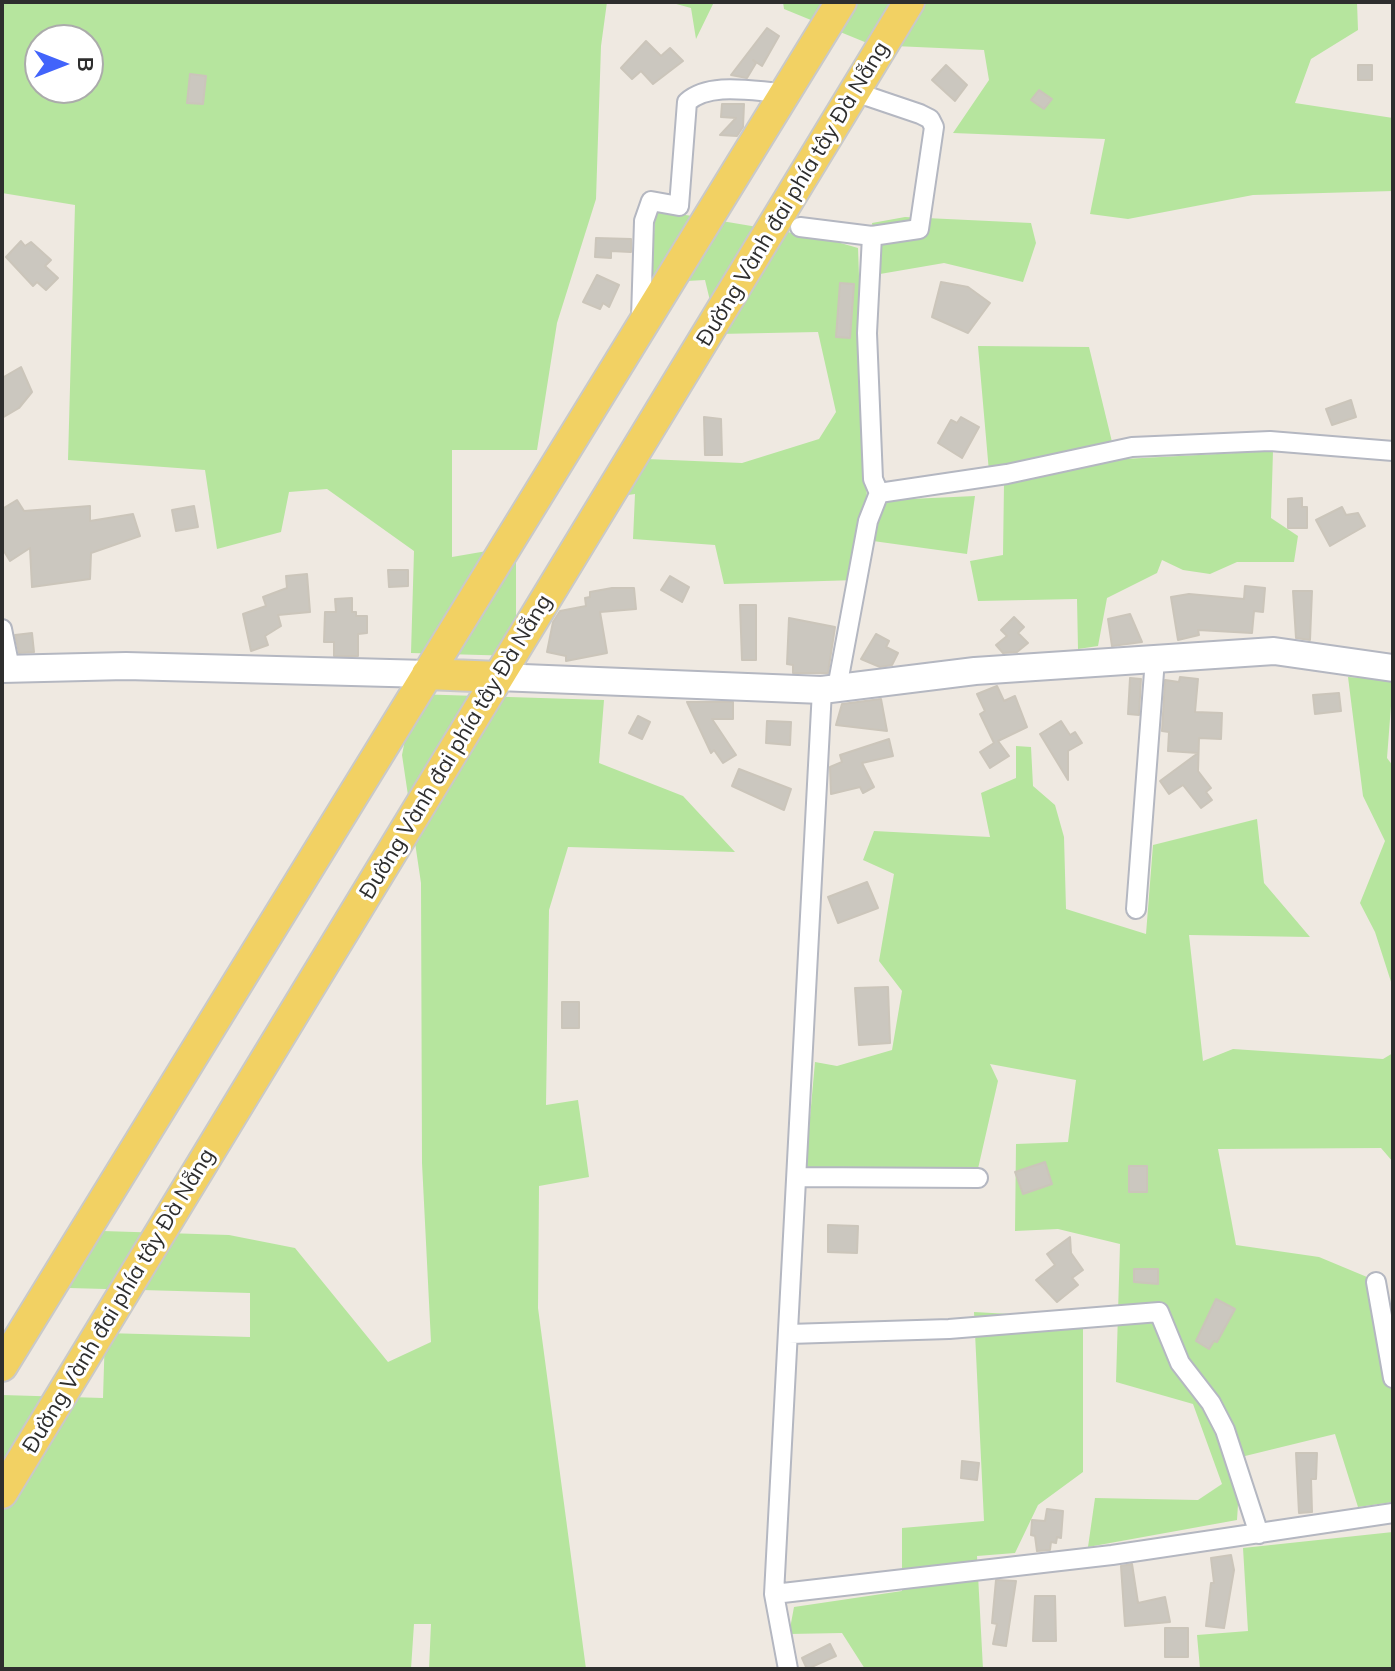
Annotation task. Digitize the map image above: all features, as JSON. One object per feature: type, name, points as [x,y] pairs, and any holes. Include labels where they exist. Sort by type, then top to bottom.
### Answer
[{"type":"main road","points":[[2,1366],[841,2]]},
{"type":"main road","name":"Đường Vành đai phía tây Đà Nẵng","points":[[2,1493],[909,2]]},
{"type":"main road","points":[[427,674],[498,677]]},
{"type":"street","points":[[641,326],[644,221],[651,201],[679,206],[687,102],[697,93],[711,90],[785,93]]},
{"type":"street","points":[[800,227],[872,236],[919,229],[935,133],[930,119],[855,92]]},
{"type":"street","points":[[788,1669],[774,1594],[797,1177],[830,689],[868,521],[879,493],[873,479],[867,333],[872,236]]},
{"type":"street","points":[[879,493],[1007,474],[1132,447],[1270,441],[1393,451]]},
{"type":"street","points":[[2,629],[6,668],[126,666],[427,674]]},
{"type":"street","points":[[498,677],[830,689],[975,671],[1274,651],[1393,668]]},
{"type":"street","points":[[1136,909],[1155,659]]},
{"type":"street","points":[[797,1177],[978,1178]]},
{"type":"street","points":[[1376,1282],[1393,1378]]},
{"type":"street","points":[[789,1334],[949,1329],[1159,1312],[1180,1363],[1211,1403],[1225,1430],[1259,1534]]},
{"type":"street","points":[[774,1594],[1112,1555],[1393,1513]]},
{"type":"green space","points":[[2,2],[607,2],[601,46],[596,199],[557,323],[537,450],[452,450],[452,557],[516,546],[516,656],[411,653],[414,551],[327,489],[289,492],[281,532],[217,549],[205,470],[68,460],[75,205],[2,193]]},
{"type":"green space","points":[[669,2],[714,2],[696,39],[691,8]]},
{"type":"green space","points":[[783,2],[1357,2],[1358,30],[1311,59],[1295,103],[1393,118],[1393,191],[1253,195],[1128,219],[1090,214],[1105,139],[953,133],[989,80],[984,50],[872,45],[784,9]]},
{"type":"green space","points":[[656,210],[823,238],[858,248],[867,501],[975,496],[967,554],[873,541],[857,580],[724,584],[715,545],[633,539],[635,494],[621,496],[647,459],[742,463],[819,439],[836,412],[818,332],[718,334],[705,280],[650,283]]},
{"type":"green space","points":[[905,217],[1031,223],[1036,243],[1023,282],[944,263],[880,274],[872,223]]},
{"type":"green space","points":[[978,346],[1089,347],[1113,446],[989,472]]},
{"type":"green space","points":[[1273,451],[1271,518],[1298,536],[1294,562],[1237,562],[1210,574],[1183,570],[1162,560],[1157,573],[1107,598],[1098,646],[1078,649],[1077,599],[978,601],[970,561],[1003,555],[1004,484],[1124,459]]},
{"type":"green space","points":[[1348,677],[1393,680],[1387,758],[1393,766],[1393,988],[1375,932],[1360,903],[1385,841],[1363,796]]},
{"type":"green space","points":[[414,694],[604,700],[599,763],[683,796],[735,852],[568,847],[549,910],[546,1105],[578,1100],[589,1177],[539,1186],[538,1308],[586,1669],[429,1669],[431,1624],[414,1624],[411,1669],[2,1669],[2,1395],[103,1398],[105,1333],[250,1337],[250,1293],[69,1288],[71,1230],[229,1235],[295,1248],[388,1362],[431,1342],[422,1163],[421,883],[402,755]]},
{"type":"green space","points":[[1016,746],[1031,747],[1033,786],[1055,805],[1064,837],[1066,909],[1146,934],[1153,845],[1257,819],[1264,883],[1310,937],[1189,935],[1203,1061],[1233,1049],[1383,1059],[1393,1053],[1393,1162],[1381,1148],[1218,1149],[1236,1245],[1319,1257],[1367,1277],[1393,1391],[1393,1502],[1358,1507],[1335,1434],[1241,1457],[1237,1520],[1088,1547],[1095,1498],[1198,1500],[1222,1484],[1193,1404],[1116,1382],[1120,1244],[1058,1229],[1015,1231],[1016,1144],[1068,1142],[1076,1080],[990,1064],[998,1081],[977,1173],[804,1184],[815,1062],[837,1066],[892,1050],[902,991],[879,961],[894,874],[863,860],[874,831],[990,837],[981,793],[1016,778]]},
{"type":"green space","points":[[974,1312],[1083,1318],[1083,1472],[1038,1505],[1015,1553],[977,1556],[983,1669],[865,1669],[842,1633],[789,1634],[794,1607],[902,1591],[902,1528],[984,1521]]},
{"type":"green space","points":[[1393,1532],[1393,1669],[1200,1669],[1197,1635],[1248,1631],[1243,1548]]},
{"type":"building","points":[[767,28],[779,36],[762,66],[753,60],[756,63],[747,78],[731,75]]},
{"type":"building","points":[[646,41],[661,56],[670,48],[683,61],[653,84],[641,71],[632,79],[621,68]]},
{"type":"building","points":[[946,65],[967,85],[955,101],[932,80]]},
{"type":"building","points":[[1358,65],[1372,65],[1372,80],[1358,80]]},
{"type":"building","points":[[190,74],[206,76],[203,104],[187,103]]},
{"type":"building","points":[[1039,90],[1052,99],[1044,109],[1031,100]]},
{"type":"building","points":[[722,104],[744,104],[743,127],[737,136],[720,135],[736,118],[721,117]]},
{"type":"building","points":[[596,238],[631,239],[631,252],[611,251],[611,258],[595,257]]},
{"type":"building","points":[[21,241],[25,246],[31,242],[51,260],[45,266],[58,278],[46,290],[37,282],[33,286],[6,257]]},
{"type":"building","points":[[597,275],[619,285],[609,307],[603,303],[600,309],[583,302]]},
{"type":"building","points":[[941,282],[968,287],[990,303],[968,333],[932,317]]},
{"type":"building","points":[[840,283],[854,284],[850,338],[836,337]]},
{"type":"building","points":[[21,367],[32,392],[19,408],[2,418],[2,378]]},
{"type":"building","points":[[1351,400],[1356,417],[1332,425],[1326,409]]},
{"type":"building","points":[[704,417],[721,419],[722,455],[705,455]]},
{"type":"building","points":[[961,417],[979,427],[962,458],[938,443],[951,420],[957,423]]},
{"type":"building","points":[[1302,498],[1302,507],[1307,507],[1307,528],[1288,528],[1288,499]]},
{"type":"building","points":[[17,500],[24,511],[90,506],[90,521],[133,514],[140,536],[91,553],[90,579],[32,587],[30,548],[10,561],[2,548],[2,509]]},
{"type":"building","points":[[194,506],[198,527],[176,531],[172,510]]},
{"type":"building","points":[[1342,507],[1346,515],[1358,513],[1365,526],[1330,546],[1316,520]]},
{"type":"building","points":[[388,570],[408,570],[408,586],[389,587]]},
{"type":"building","points":[[307,574],[310,612],[278,615],[281,626],[265,636],[268,645],[251,651],[243,614],[266,606],[263,597],[287,588],[286,576]]},
{"type":"building","points":[[670,576],[689,587],[682,602],[661,590]]},
{"type":"building","points":[[1245,586],[1265,588],[1263,612],[1254,611],[1252,633],[1198,630],[1199,635],[1178,640],[1171,597],[1189,594],[1244,599]]},
{"type":"building","points":[[634,588],[636,609],[600,612],[607,653],[566,661],[566,656],[547,652],[553,622],[560,611],[586,606],[585,598],[590,597],[590,592]]},
{"type":"building","points":[[1293,591],[1312,591],[1310,640],[1296,638]]},
{"type":"building","points":[[352,598],[352,612],[356,612],[356,616],[367,616],[367,633],[358,634],[358,656],[334,656],[334,642],[324,642],[325,612],[336,612],[335,599]]},
{"type":"building","points":[[740,605],[756,605],[756,660],[742,660]]},
{"type":"building","points":[[1130,614],[1142,642],[1112,646],[1108,619]]},
{"type":"building","points":[[1014,617],[1024,627],[1018,633],[1028,643],[1017,652],[1003,653],[996,645],[1007,636],[1001,630]]},
{"type":"building","points":[[789,618],[835,627],[828,673],[793,673],[793,665],[787,664]]},
{"type":"building","points":[[32,633],[34,652],[19,653],[15,635]]},
{"type":"building","points":[[876,634],[889,641],[886,647],[898,653],[892,665],[880,667],[861,659]]},
{"type":"building","points":[[1180,677],[1198,679],[1195,712],[1222,713],[1221,739],[1199,738],[1198,771],[1211,788],[1206,792],[1212,800],[1201,808],[1183,785],[1169,794],[1160,781],[1198,753],[1168,751],[1169,732],[1162,731],[1165,680],[1179,682]]},
{"type":"building","points":[[1130,678],[1141,679],[1139,715],[1128,714]]},
{"type":"building","points":[[997,686],[1004,701],[1015,696],[1027,727],[998,741],[1009,756],[990,768],[980,752],[994,743],[980,714],[985,711],[977,694]]},
{"type":"building","points":[[1339,693],[1341,711],[1315,714],[1313,695]]},
{"type":"building","points":[[881,699],[887,731],[836,725],[842,704]]},
{"type":"building","points":[[687,702],[733,702],[733,719],[712,719],[736,755],[723,763],[714,750],[711,753]]},
{"type":"building","points":[[638,716],[650,722],[642,739],[629,733]]},
{"type":"building","points":[[767,721],[791,722],[790,745],[766,743]]},
{"type":"building","points":[[1061,721],[1070,735],[1075,732],[1082,743],[1068,751],[1068,780],[1040,734]]},
{"type":"building","points":[[889,739],[893,756],[862,763],[874,787],[863,793],[860,787],[831,794],[830,767],[842,762],[840,755]]},
{"type":"building","points":[[739,769],[791,789],[784,810],[732,786]]},
{"type":"building","points":[[867,882],[878,908],[838,923],[828,897]]},
{"type":"building","points":[[888,987],[890,1043],[859,1045],[855,988]]},
{"type":"building","points":[[562,1002],[579,1002],[579,1028],[562,1028]]},
{"type":"building","points":[[1045,1162],[1052,1184],[1023,1194],[1015,1172]]},
{"type":"building","points":[[1129,1166],[1147,1166],[1147,1192],[1129,1192]]},
{"type":"building","points":[[828,1225],[858,1226],[857,1253],[828,1252]]},
{"type":"building","points":[[1070,1237],[1071,1253],[1083,1270],[1072,1278],[1078,1285],[1057,1302],[1036,1280],[1055,1265],[1047,1254]]},
{"type":"building","points":[[1134,1269],[1158,1269],[1158,1284],[1134,1282]]},
{"type":"building","points":[[1216,1299],[1235,1309],[1217,1342],[1214,1341],[1209,1349],[1196,1341]]},
{"type":"building","points":[[1296,1453],[1317,1453],[1316,1479],[1311,1479],[1312,1512],[1299,1513]]},
{"type":"building","points":[[962,1461],[979,1463],[977,1480],[961,1478]]},
{"type":"building","points":[[1047,1509],[1063,1511],[1061,1538],[1057,1537],[1056,1543],[1051,1542],[1050,1550],[1037,1551],[1035,1536],[1031,1535],[1032,1520],[1045,1521]]},
{"type":"building","points":[[1231,1555],[1234,1570],[1224,1628],[1206,1626],[1211,1583],[1214,1583],[1211,1558]]},
{"type":"building","points":[[1132,1564],[1138,1603],[1165,1597],[1170,1622],[1125,1626],[1121,1566]]},
{"type":"building","points":[[996,1580],[1016,1581],[1006,1646],[993,1644],[997,1624],[992,1623]]},
{"type":"building","points":[[1035,1596],[1055,1596],[1056,1641],[1033,1641]]},
{"type":"building","points":[[1165,1628],[1188,1628],[1188,1657],[1165,1657]]},
{"type":"building","points":[[830,1644],[836,1656],[807,1669],[802,1658]]}]
